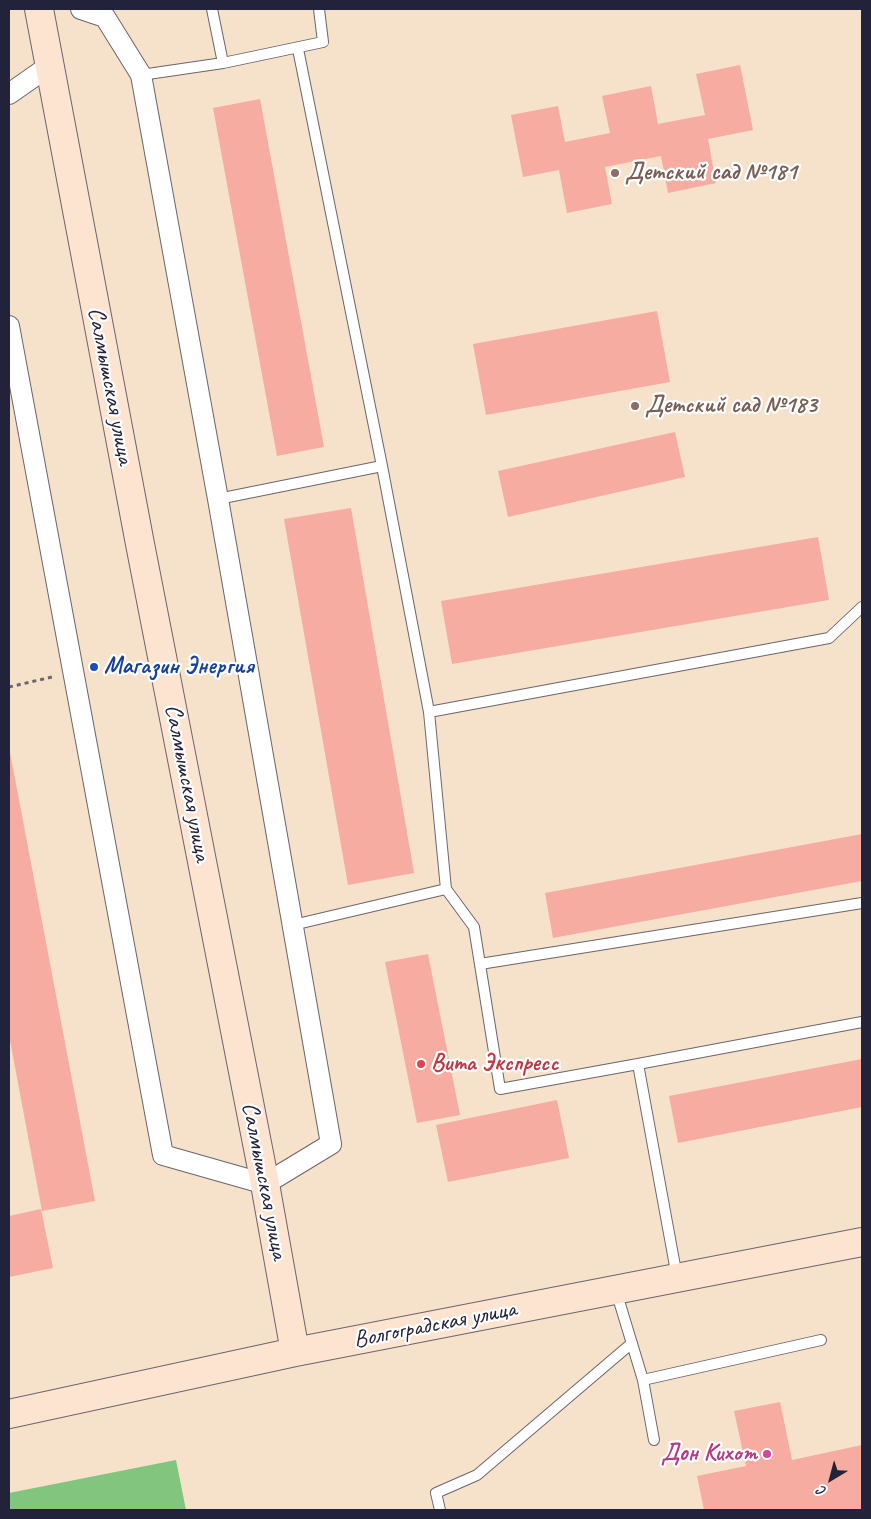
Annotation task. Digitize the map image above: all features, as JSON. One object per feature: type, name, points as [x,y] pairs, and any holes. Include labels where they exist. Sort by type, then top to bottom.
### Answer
[{"type":"main road","name":"Салмышская улица","points":[[38,9],[265,1184],[295,1352]]},
{"type":"main road","name":"Волгоградская улица","points":[[9,1414],[295,1352],[862,1242]]},
{"type":"street","points":[[9,326],[164,1155],[265,1184],[331,1144],[218,499],[140,75],[105,17],[81,9]]},
{"type":"street","points":[[9,94],[49,66]]},
{"type":"lane","points":[[212,9],[223,63]]},
{"type":"lane","points":[[140,75],[223,63],[298,49],[323,42],[318,9]]},
{"type":"lane","points":[[298,49],[382,466],[429,712],[446,890],[474,927],[500,1089],[862,1022]]},
{"type":"lane","points":[[218,499],[382,466]]},
{"type":"lane","points":[[429,712],[829,638],[862,607]]},
{"type":"lane","points":[[293,925],[446,890]]},
{"type":"lane","points":[[480,964],[862,903]]},
{"type":"lane","points":[[638,1064],[677,1278]]},
{"type":"lane","points":[[616,1290],[643,1380],[654,1440]]},
{"type":"lane","points":[[643,1380],[821,1340]]},
{"type":"lane","points":[[440,1510],[436,1493],[477,1475],[632,1343]]},
{"type":"green space","points":[[176,1460],[186,1510],[9,1510],[9,1493]]},
{"type":"building","points":[[740,65],[753,130],[708,139],[716,183],[668,193],[661,156],[605,167],[612,204],[567,213],[559,170],[523,177],[511,115],[558,106],[565,142],[610,133],[602,96],[651,86],[658,124],[705,115],[696,74]]},
{"type":"building","points":[[260,99],[324,447],[277,456],[213,108]]},
{"type":"building","points":[[657,311],[670,382],[486,415],[473,344]]},
{"type":"building","points":[[675,432],[685,477],[508,517],[498,471]]},
{"type":"building","points":[[351,508],[414,873],[348,885],[284,519]]},
{"type":"building","points":[[818,537],[829,600],[452,664],[441,601]]},
{"type":"building","points":[[9,747],[95,1201],[42,1211],[9,1035]]},
{"type":"building","points":[[862,834],[862,881],[553,938],[545,893]]},
{"type":"building","points":[[428,954],[460,1115],[417,1123],[385,962]]},
{"type":"building","points":[[862,1059],[862,1107],[678,1143],[669,1096]]},
{"type":"building","points":[[557,1100],[569,1158],[448,1182],[436,1125]]},
{"type":"building","points":[[41,1209],[53,1268],[9,1277],[9,1216]]},
{"type":"building","name":"Дон Кихот","points":[[780,1402],[792,1460],[862,1445],[862,1510],[704,1510],[697,1476],[746,1466],[734,1411]]},
{"type":"place","name":"Детский сад №181","points":[[615,173]]},
{"type":"place","name":"Детский сад №183","points":[[635,406]]},
{"type":"place","name":"Магазин Энергия","points":[[94,667]]},
{"type":"place","name":"Вита Экспресс","points":[[421,1064]]},
{"type":"place","name":"Дон Кихот","points":[[767,1454]]}]
